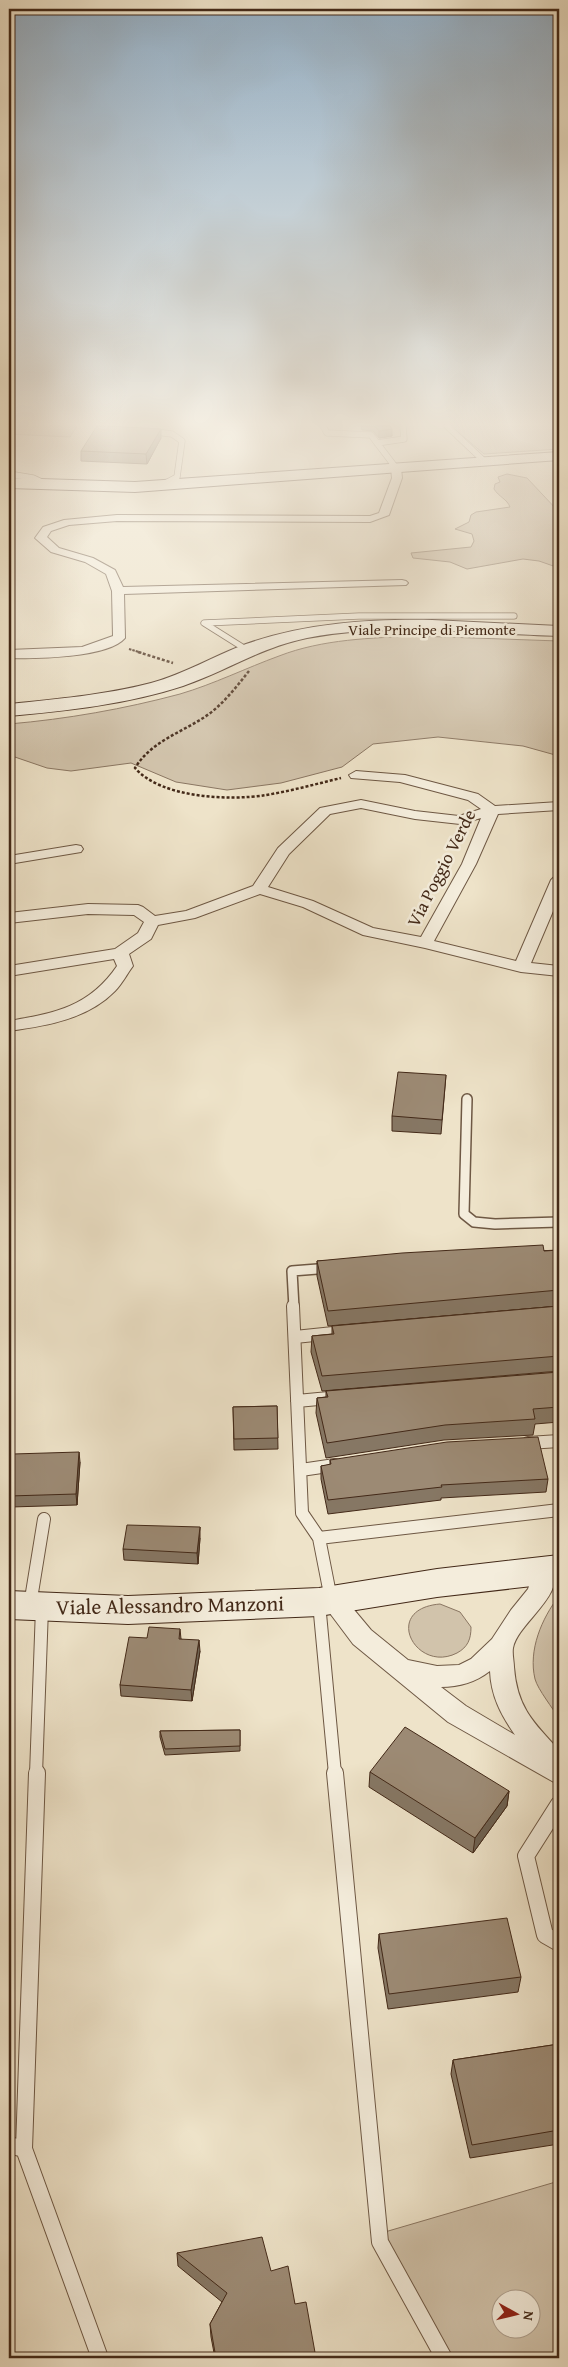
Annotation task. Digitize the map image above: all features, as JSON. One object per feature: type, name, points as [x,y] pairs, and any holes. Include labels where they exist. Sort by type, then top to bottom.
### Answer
[{"type":"street","points":[[9,654],[35,655],[111,644],[119,638],[118,591],[111,572],[90,560],[55,550],[41,538],[42,536]]},
{"type":"street","points":[[118,591],[402,583]]},
{"type":"street","name":"Viale Principe di Piemonte","points":[[9,710],[59,705],[129,693],[167,684],[247,650],[308,633],[365,626],[559,631]]},
{"type":"street","name":"Via Poggio Verde","points":[[356,775],[400,778],[473,797],[492,810]]},
{"type":"street","name":"Via Poggio Verde","points":[[559,806],[492,810],[460,820],[415,816],[360,804],[325,811],[283,851],[259,889],[308,904],[369,932],[425,943],[520,967],[559,971]]},
{"type":"street","name":"Via Poggio Verde","points":[[425,943],[442,916],[469,864],[492,810]]},
{"type":"street","points":[[9,860],[76,849]]},
{"type":"street","points":[[520,967],[559,880]]},
{"type":"street","points":[[9,918],[88,909],[138,910],[152,920],[189,915],[259,889]]},
{"type":"street","points":[[9,971],[120,953],[145,936],[152,920]]},
{"type":"street","points":[[9,1026],[51,1019],[82,1008],[109,988],[125,966],[120,953]]},
{"type":"street","name":"Viale Alessandro Manzoni","points":[[27,1606],[156,1609],[325,1601],[437,1583],[552,1570]]},
{"type":"street","name":"Viale Alessandro Manzoni","points":[[402,1668],[436,1678],[466,1675],[485,1664],[501,1646],[518,1617],[539,1593],[552,1570]]},
{"type":"street","points":[[325,1601],[362,1638],[402,1668],[456,1714],[559,1774]]},
{"type":"street","points":[[501,1646],[503,1684],[511,1710],[559,1767]]},
{"type":"lane","points":[[247,650],[204,623],[288,618],[448,614],[514,616]]},
{"type":"lane","points":[[467,1099],[464,1214],[474,1222],[494,1224],[559,1222]]},
{"type":"lane","points":[[339,1267],[292,1271],[302,1513],[319,1538],[380,2242],[444,2358]]},
{"type":"lane","points":[[295,1336],[353,1331]]},
{"type":"lane","points":[[297,1401],[346,1397]]},
{"type":"lane","points":[[512,1444],[559,1441]]},
{"type":"lane","points":[[301,1470],[349,1462]]},
{"type":"lane","points":[[319,1538],[559,1510]]},
{"type":"lane","points":[[44,1519],[27,1606],[16,2147],[100,2358]]},
{"type":"lane","points":[[559,1804],[526,1856],[545,1935],[559,1943]]},
{"type":"path","points":[[111,644],[200,671]]},
{"type":"path","points":[[250,669],[219,706],[202,720],[161,742],[138,760],[134,768],[137,773],[158,785],[183,792],[234,797],[272,794],[356,775]]},
{"type":"shaded area","points":[[473,536],[559,536],[559,568],[539,561],[523,559],[467,569],[450,562],[413,558],[411,553],[471,547],[474,541]]},
{"type":"shaded area","points":[[417,636],[559,641],[559,756],[523,746],[438,737],[373,744],[342,767],[281,783],[227,790],[176,782],[131,763],[71,771],[47,768],[9,755],[9,724],[95,713],[180,694],[279,656],[313,646],[347,640]]},
{"type":"shaded area","points":[[559,1596],[559,1719],[542,1694],[535,1679],[533,1657],[542,1624]]},
{"type":"shaded area","points":[[440,1604],[460,1612],[471,1627],[469,1639],[464,1648],[457,1653],[442,1657],[429,1655],[418,1648],[411,1638],[409,1627],[412,1617],[422,1608]]},
{"type":"shaded area","points":[[559,2181],[559,2358],[446,2358],[378,2234]]},
{"type":"building","points":[[398,1072],[446,1075],[442,1120],[392,1116]]},
{"type":"building","points":[[543,1245],[544,1251],[559,1250],[559,1290],[328,1311],[317,1261],[402,1253]]},
{"type":"building","points":[[559,1306],[559,1356],[322,1376],[312,1336],[334,1334],[332,1326]]},
{"type":"building","points":[[559,1372],[559,1407],[533,1409],[535,1419],[445,1425],[327,1443],[317,1398],[328,1397],[326,1391]]},
{"type":"building","points":[[277,1406],[278,1438],[234,1439],[233,1407]]},
{"type":"building","points":[[538,1437],[548,1479],[441,1485],[442,1487],[328,1500],[321,1466],[331,1464],[330,1460],[447,1442]]},
{"type":"building","points":[[79,1452],[76,1494],[9,1496],[13,1454]]},
{"type":"building","points":[[127,1525],[200,1527],[197,1553],[123,1549]]},
{"type":"building","points":[[149,1627],[180,1629],[179,1639],[199,1640],[191,1690],[120,1685],[129,1637],[147,1638]]},
{"type":"building","points":[[405,1727],[509,1791],[475,1838],[370,1772]]},
{"type":"building","points":[[240,1730],[240,1746],[165,1749],[160,1731]]},
{"type":"building","points":[[507,1918],[521,1977],[389,1994],[379,1934]]},
{"type":"building","points":[[559,2044],[559,2130],[472,2145],[453,2060]]},
{"type":"building","points":[[262,2237],[271,2271],[288,2266],[295,2304],[306,2302],[316,2358],[216,2358],[210,2324],[227,2293],[177,2253]]}]
